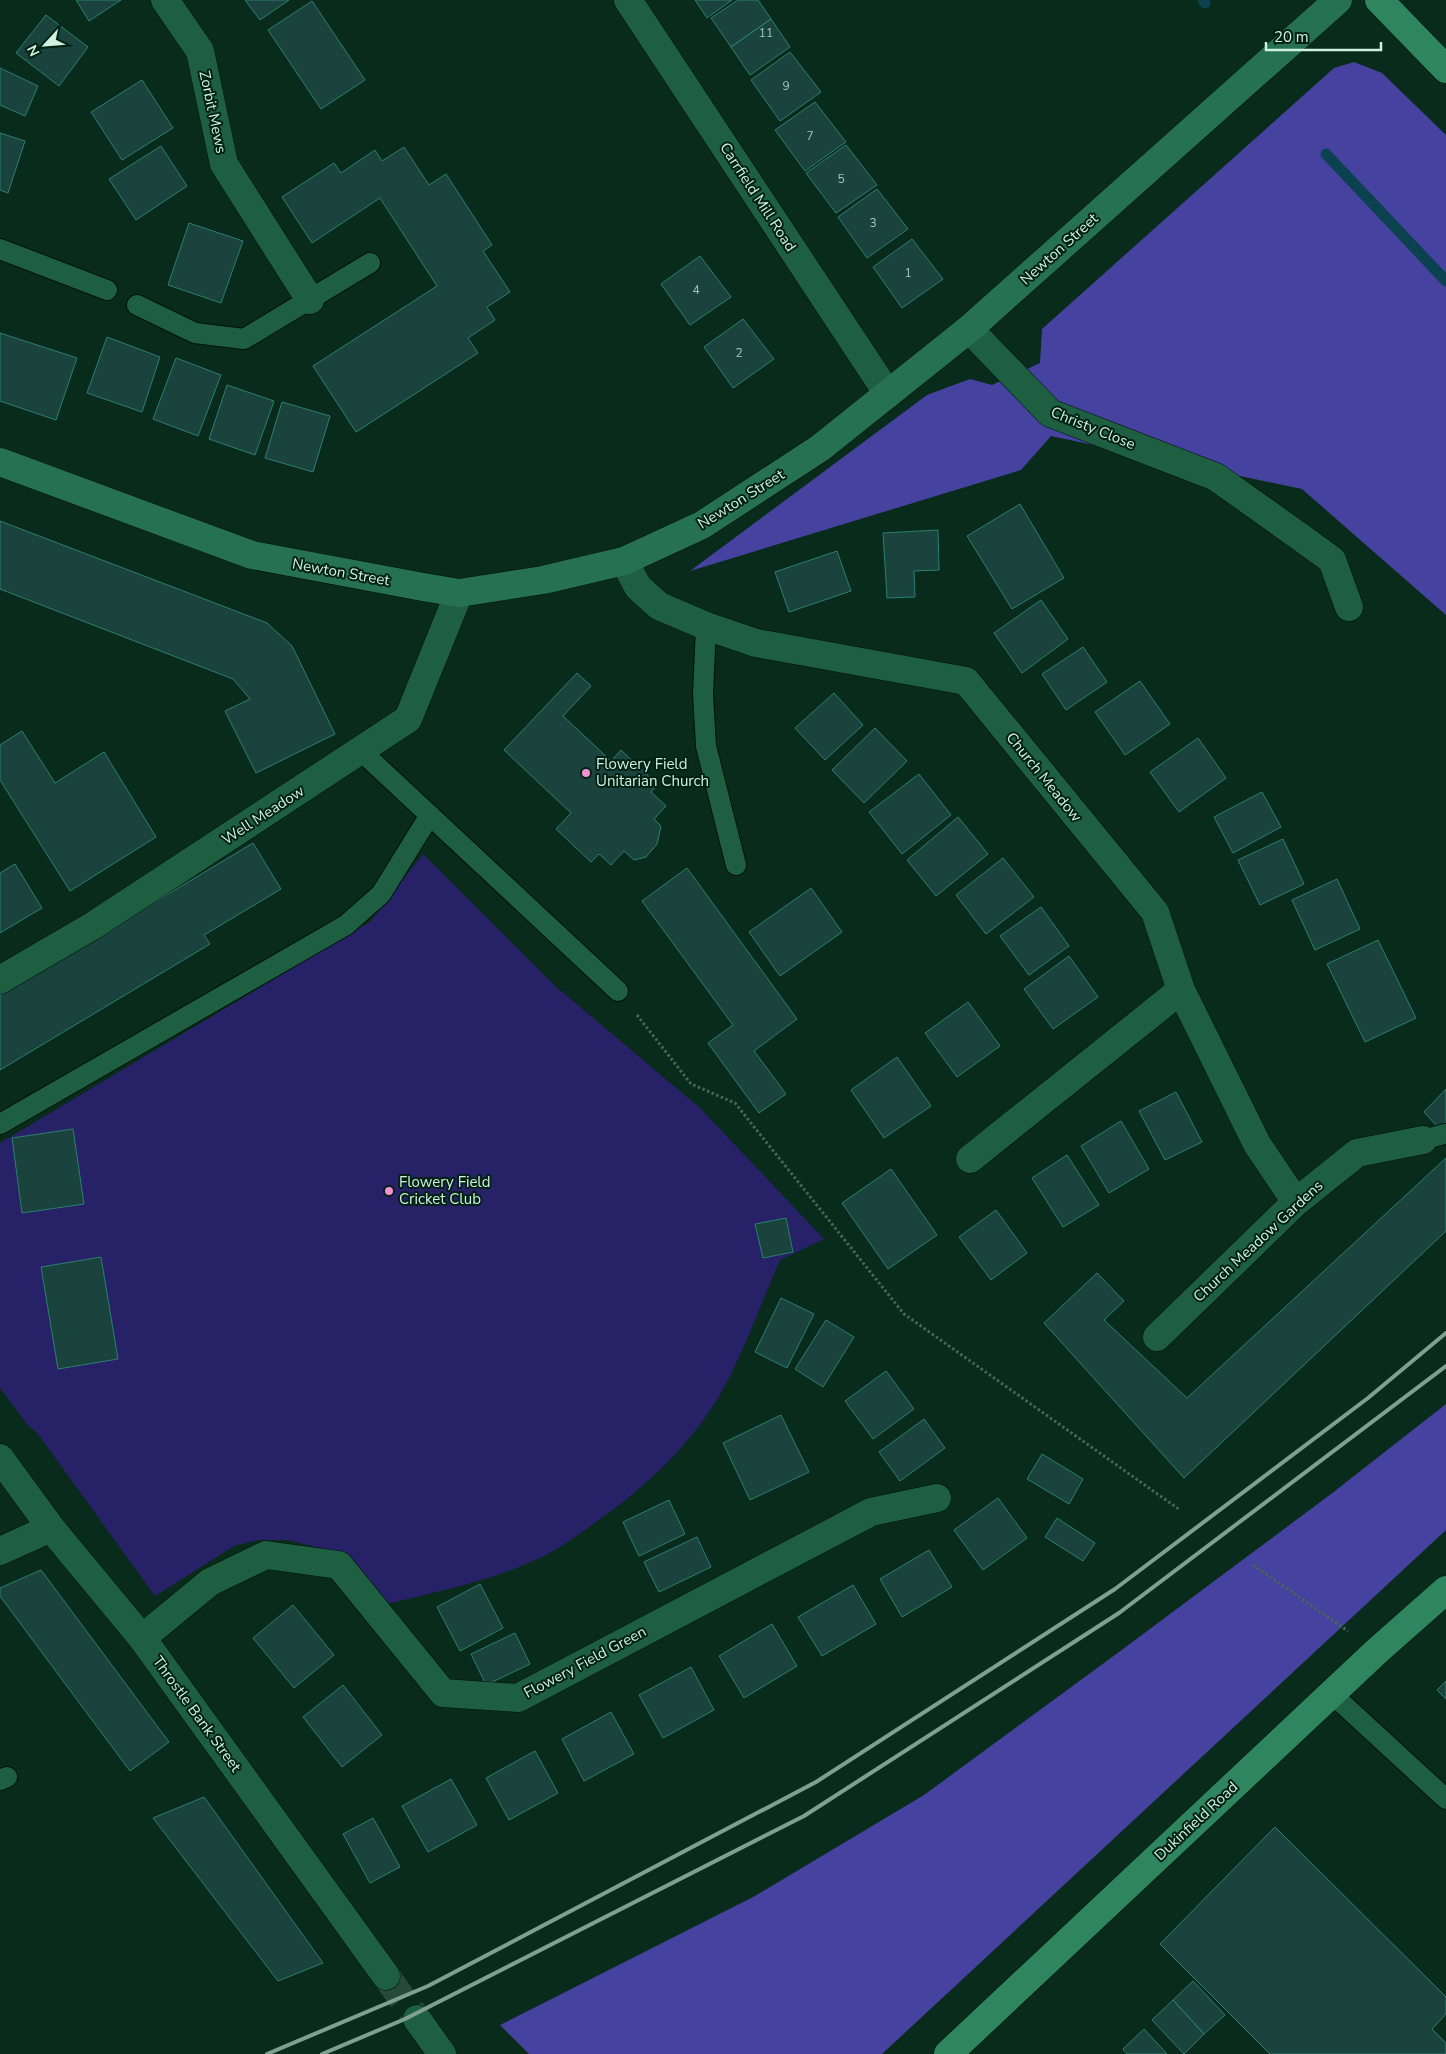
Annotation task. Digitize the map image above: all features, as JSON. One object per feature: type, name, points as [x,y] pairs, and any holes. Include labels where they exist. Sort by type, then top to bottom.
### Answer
[{"type":"main road","name":"Newton Street","points":[[0,462],[252,556],[459,592],[543,580],[624,561],[702,525],[820,448],[969,329],[1338,0]]},
{"type":"main road","points":[[1379,0],[1446,69]]},
{"type":"main road","name":"Dukinfield Road","points":[[959,2050],[1377,1651],[1446,1590]]},
{"type":"street","name":"Zorbit Mews","points":[[165,0],[200,51],[224,164],[310,300]]},
{"type":"street","name":"Carrfield Mill Road","points":[[628,0],[888,394]]},
{"type":"street","name":"Christy Close","points":[[969,329],[1050,413],[1216,477],[1332,560],[1349,606]]},
{"type":"street","name":"Church Meadow","points":[[624,561],[638,586],[658,606],[756,644],[966,681],[1155,912],[1181,990],[1256,1144],[1296,1202]]},
{"type":"street","name":"Well Meadow","points":[[0,980],[94,925],[408,719],[459,592]]},
{"type":"street","points":[[970,1159],[1181,990]]},
{"type":"street","name":"Church Meadow Gardens","points":[[1157,1337],[1296,1202],[1357,1153],[1434,1137]]},
{"type":"street","name":"Throstle Bank Street","points":[[0,1458],[51,1528],[142,1638],[386,1976]]},
{"type":"street","name":"Flowery Field Green","points":[[142,1638],[210,1582],[266,1555],[339,1565],[442,1693],[518,1698],[871,1512],[937,1498]]},
{"type":"street","points":[[0,1551],[51,1528]]},
{"type":"street","points":[[416,2019],[442,2054]]},
{"type":"lane","points":[[0,249],[107,290]]},
{"type":"lane","points":[[136,305],[195,333],[244,339],[370,263]]},
{"type":"lane","points":[[706,626],[703,694],[706,746],[736,865]]},
{"type":"lane","points":[[360,751],[618,991]]},
{"type":"lane","points":[[0,1124],[346,925],[381,894],[430,815]]},
{"type":"lane","points":[[1332,1694],[1446,1799]]},
{"type":"path","points":[[618,991],[691,1084],[735,1103],[904,1314],[1180,1510]]},
{"type":"path","points":[[1253,1565],[1377,1651]]},
{"type":"shaded area","points":[[1354,62],[1382,73],[1446,135],[1446,615],[1302,489],[1051,436],[1021,470],[690,571],[927,395],[970,379],[992,385],[1040,363],[1042,329],[1334,68]]},
{"type":"shaded area","name":"Flowery Field Cricket Club","points":[[423,854],[554,985],[700,1108],[824,1239],[780,1260],[729,1378],[717,1400],[687,1441],[670,1460],[633,1494],[581,1533],[549,1553],[504,1573],[382,1605],[342,1561],[320,1548],[288,1540],[258,1540],[234,1546],[155,1596],[38,1434],[27,1424],[0,1388],[0,1143],[370,922]]},
{"type":"shaded area","points":[[1446,1404],[1446,1530],[882,2054],[529,2054],[500,2025],[755,1896],[924,1795],[1331,1494]]},
{"type":"building","points":[[76,0],[121,0],[89,21]]},
{"type":"building","points":[[245,0],[289,0],[260,20]]},
{"type":"building","points":[[695,0],[732,0],[707,18]]},
{"type":"building","points":[[738,0],[758,0],[771,19],[731,47],[711,18]]},
{"type":"building","points":[[312,1],[365,80],[321,109],[268,30]]},
{"type":"building","points":[[46,15],[88,47],[59,86],[16,53]]},
{"type":"building","points":[[771,19],[790,47],[750,75],[731,47]]},
{"type":"building","points":[[790,52],[821,92],[780,121],[751,80]]},
{"type":"building","points":[[0,68],[38,86],[25,116],[0,105]]},
{"type":"building","points":[[142,80],[173,128],[122,160],[91,112]]},
{"type":"building","points":[[815,102],[846,142],[805,171],[775,130]]},
{"type":"building","points":[[0,133],[25,141],[8,193],[0,190]]},
{"type":"building","points":[[846,145],[877,185],[836,213],[806,173]]},
{"type":"building","points":[[161,146],[187,186],[136,220],[109,179]]},
{"type":"building","points":[[404,147],[429,185],[446,174],[492,245],[483,251],[510,292],[487,307],[495,320],[468,338],[478,353],[356,432],[313,366],[437,286],[380,198],[312,243],[282,197],[334,163],[341,173],[375,150],[382,161]]},
{"type":"building","points":[[877,189],[908,229],[867,258],[838,217]]},
{"type":"building","points":[[189,223],[243,241],[221,303],[168,285]]},
{"type":"building","points":[[912,239],[943,279],[902,308],[873,267]]},
{"type":"building","points":[[700,256],[731,297],[690,325],[661,284]]},
{"type":"building","points":[[743,319],[774,359],[733,388],[704,347]]},
{"type":"building","points":[[0,333],[77,358],[56,420],[0,401]]},
{"type":"building","points":[[107,337],[160,357],[142,412],[87,393]]},
{"type":"building","points":[[176,358],[221,375],[198,436],[153,419]]},
{"type":"building","points":[[227,385],[274,401],[255,455],[209,439]]},
{"type":"building","points":[[282,402],[330,416],[313,472],[265,458]]},
{"type":"building","points":[[1020,504],[1064,578],[1012,609],[967,536]]},
{"type":"building","points":[[0,521],[267,623],[292,646],[335,734],[256,773],[225,711],[250,699],[233,679],[0,589]]},
{"type":"building","points":[[938,530],[939,570],[914,571],[915,597],[887,598],[883,533]]},
{"type":"building","points":[[837,551],[851,591],[789,612],[775,572]]},
{"type":"building","points":[[1041,600],[1068,639],[1022,673],[994,633]]},
{"type":"building","points":[[1083,647],[1107,682],[1066,710],[1042,674]]},
{"type":"building","name":"Flowery Field Unitarian Church","points":[[577,673],[591,686],[563,716],[611,761],[621,750],[658,785],[651,792],[666,806],[654,819],[661,826],[657,844],[646,857],[634,860],[624,851],[611,865],[599,854],[591,862],[556,829],[571,813],[504,750]]},
{"type":"building","points":[[1140,681],[1170,724],[1125,755],[1095,712]]},
{"type":"building","points":[[834,693],[863,725],[825,760],[795,728]]},
{"type":"building","points":[[875,728],[907,761],[864,803],[832,770]]},
{"type":"building","points":[[22,731],[55,783],[104,752],[156,837],[70,891],[0,780],[0,745]]},
{"type":"building","points":[[1198,738],[1226,778],[1179,812],[1150,772]]},
{"type":"building","points":[[919,774],[951,815],[902,854],[869,812]]},
{"type":"building","points":[[1262,792],[1281,827],[1233,853],[1214,817]]},
{"type":"building","points":[[958,817],[988,854],[936,896],[907,860]]},
{"type":"building","points":[[1283,839],[1304,884],[1260,905],[1238,860]]},
{"type":"building","points":[[253,843],[281,889],[204,935],[210,944],[0,1070],[0,995]]},
{"type":"building","points":[[1003,858],[1034,897],[986,934],[956,895]]},
{"type":"building","points":[[15,864],[42,908],[0,933],[0,873]]},
{"type":"building","points":[[687,868],[797,1019],[754,1051],[786,1094],[759,1113],[708,1043],[733,1025],[642,901]]},
{"type":"building","points":[[1337,879],[1360,929],[1315,950],[1292,900]]},
{"type":"building","points":[[811,888],[842,932],[780,976],[749,932]]},
{"type":"building","points":[[1041,907],[1069,946],[1029,975],[1000,936]]},
{"type":"building","points":[[1378,940],[1416,1018],[1365,1042],[1327,964]]},
{"type":"building","points":[[1069,956],[1098,997],[1053,1029],[1024,989]]},
{"type":"building","points":[[968,1002],[1000,1046],[957,1077],[925,1033]]},
{"type":"building","points":[[897,1057],[931,1106],[884,1138],[851,1090]]},
{"type":"building","points":[[1446,1089],[1446,1136],[1424,1112]]},
{"type":"building","points":[[1176,1092],[1202,1142],[1165,1160],[1139,1111]]},
{"type":"building","points":[[1121,1121],[1149,1169],[1109,1193],[1081,1146]]},
{"type":"building","points":[[73,1129],[84,1204],[22,1213],[12,1138]]},
{"type":"building","points":[[1067,1155],[1099,1205],[1063,1227],[1032,1178]]},
{"type":"building","points":[[1446,1158],[1446,1231],[1184,1478],[1044,1323],[1097,1273],[1124,1301],[1104,1320],[1187,1398]]},
{"type":"building","points":[[891,1169],[937,1235],[888,1269],[842,1203]]},
{"type":"building","points":[[996,1210],[1027,1253],[991,1280],[959,1237]]},
{"type":"building","points":[[786,1218],[793,1252],[763,1258],[755,1224]]},
{"type":"building","points":[[101,1257],[118,1359],[58,1369],[41,1267]]},
{"type":"building","points":[[781,1298],[814,1314],[787,1368],[755,1352]]},
{"type":"building","points":[[826,1320],[854,1337],[823,1387],[795,1369]]},
{"type":"building","points":[[886,1371],[914,1409],[873,1439],[845,1401]]},
{"type":"building","points":[[781,1415],[809,1472],[750,1500],[723,1443]]},
{"type":"building","points":[[924,1419],[945,1448],[900,1481],[879,1452]]},
{"type":"building","points":[[1042,1454],[1083,1479],[1069,1504],[1027,1479]]},
{"type":"building","points":[[998,1498],[1027,1538],[983,1570],[954,1530]]},
{"type":"building","points":[[669,1500],[685,1534],[639,1556],[623,1522]]},
{"type":"building","points":[[1057,1518],[1095,1543],[1083,1561],[1045,1537]]},
{"type":"building","points":[[697,1537],[711,1567],[659,1592],[644,1562]]},
{"type":"building","points":[[929,1550],[952,1587],[902,1617],[880,1579]]},
{"type":"building","points":[[41,1570],[169,1742],[130,1771],[0,1596],[0,1588]]},
{"type":"building","points":[[480,1584],[503,1628],[460,1651],[437,1607]]},
{"type":"building","points":[[853,1585],[876,1624],[822,1656],[798,1617]]},
{"type":"building","points":[[293,1605],[334,1655],[294,1688],[253,1638]]},
{"type":"building","points":[[772,1624],[797,1666],[744,1698],[719,1656]]},
{"type":"building","points":[[515,1633],[530,1664],[486,1685],[471,1654]]},
{"type":"building","points":[[691,1667],[714,1710],[663,1738],[639,1695]]},
{"type":"building","points":[[1446,1681],[1446,1699],[1437,1690]]},
{"type":"building","points":[[343,1685],[382,1735],[342,1767],[303,1717]]},
{"type":"building","points":[[611,1712],[634,1754],[584,1781],[562,1739]]},
{"type":"building","points":[[535,1751],[558,1793],[509,1820],[486,1778]]},
{"type":"building","points":[[451,1779],[477,1825],[428,1852],[402,1806]]},
{"type":"building","points":[[204,1797],[323,1963],[278,1981],[153,1818]]},
{"type":"building","points":[[373,1818],[400,1867],[370,1883],[343,1834]]},
{"type":"building","points":[[1275,1827],[1446,1997],[1446,2014],[1432,2029],[1446,2043],[1446,2054],[1270,2054],[1160,1944]]},
{"type":"building","points":[[1193,1981],[1225,2015],[1204,2034],[1173,2000]]},
{"type":"building","points":[[1173,2000],[1204,2034],[1184,2054],[1152,2020]]},
{"type":"building","points":[[1144,2029],[1167,2054],[1127,2054],[1123,2049]]},
{"type":"waterway","points":[[1326,154],[1446,281]]},
{"type":"tunnel","points":[[386,1976],[417,2019]]},
{"type":"railway","points":[[267,2054],[428,1986],[816,1782],[1115,1589],[1368,1398],[1446,1333]]},
{"type":"railway","points":[[322,2054],[405,2019],[804,1816],[1119,1613],[1446,1366]]},
{"type":"place","name":"Flowery Field Unitarian Church","points":[[586,773]]},
{"type":"place","name":"Flowery Field Cricket Club","points":[[389,1191]]}]
